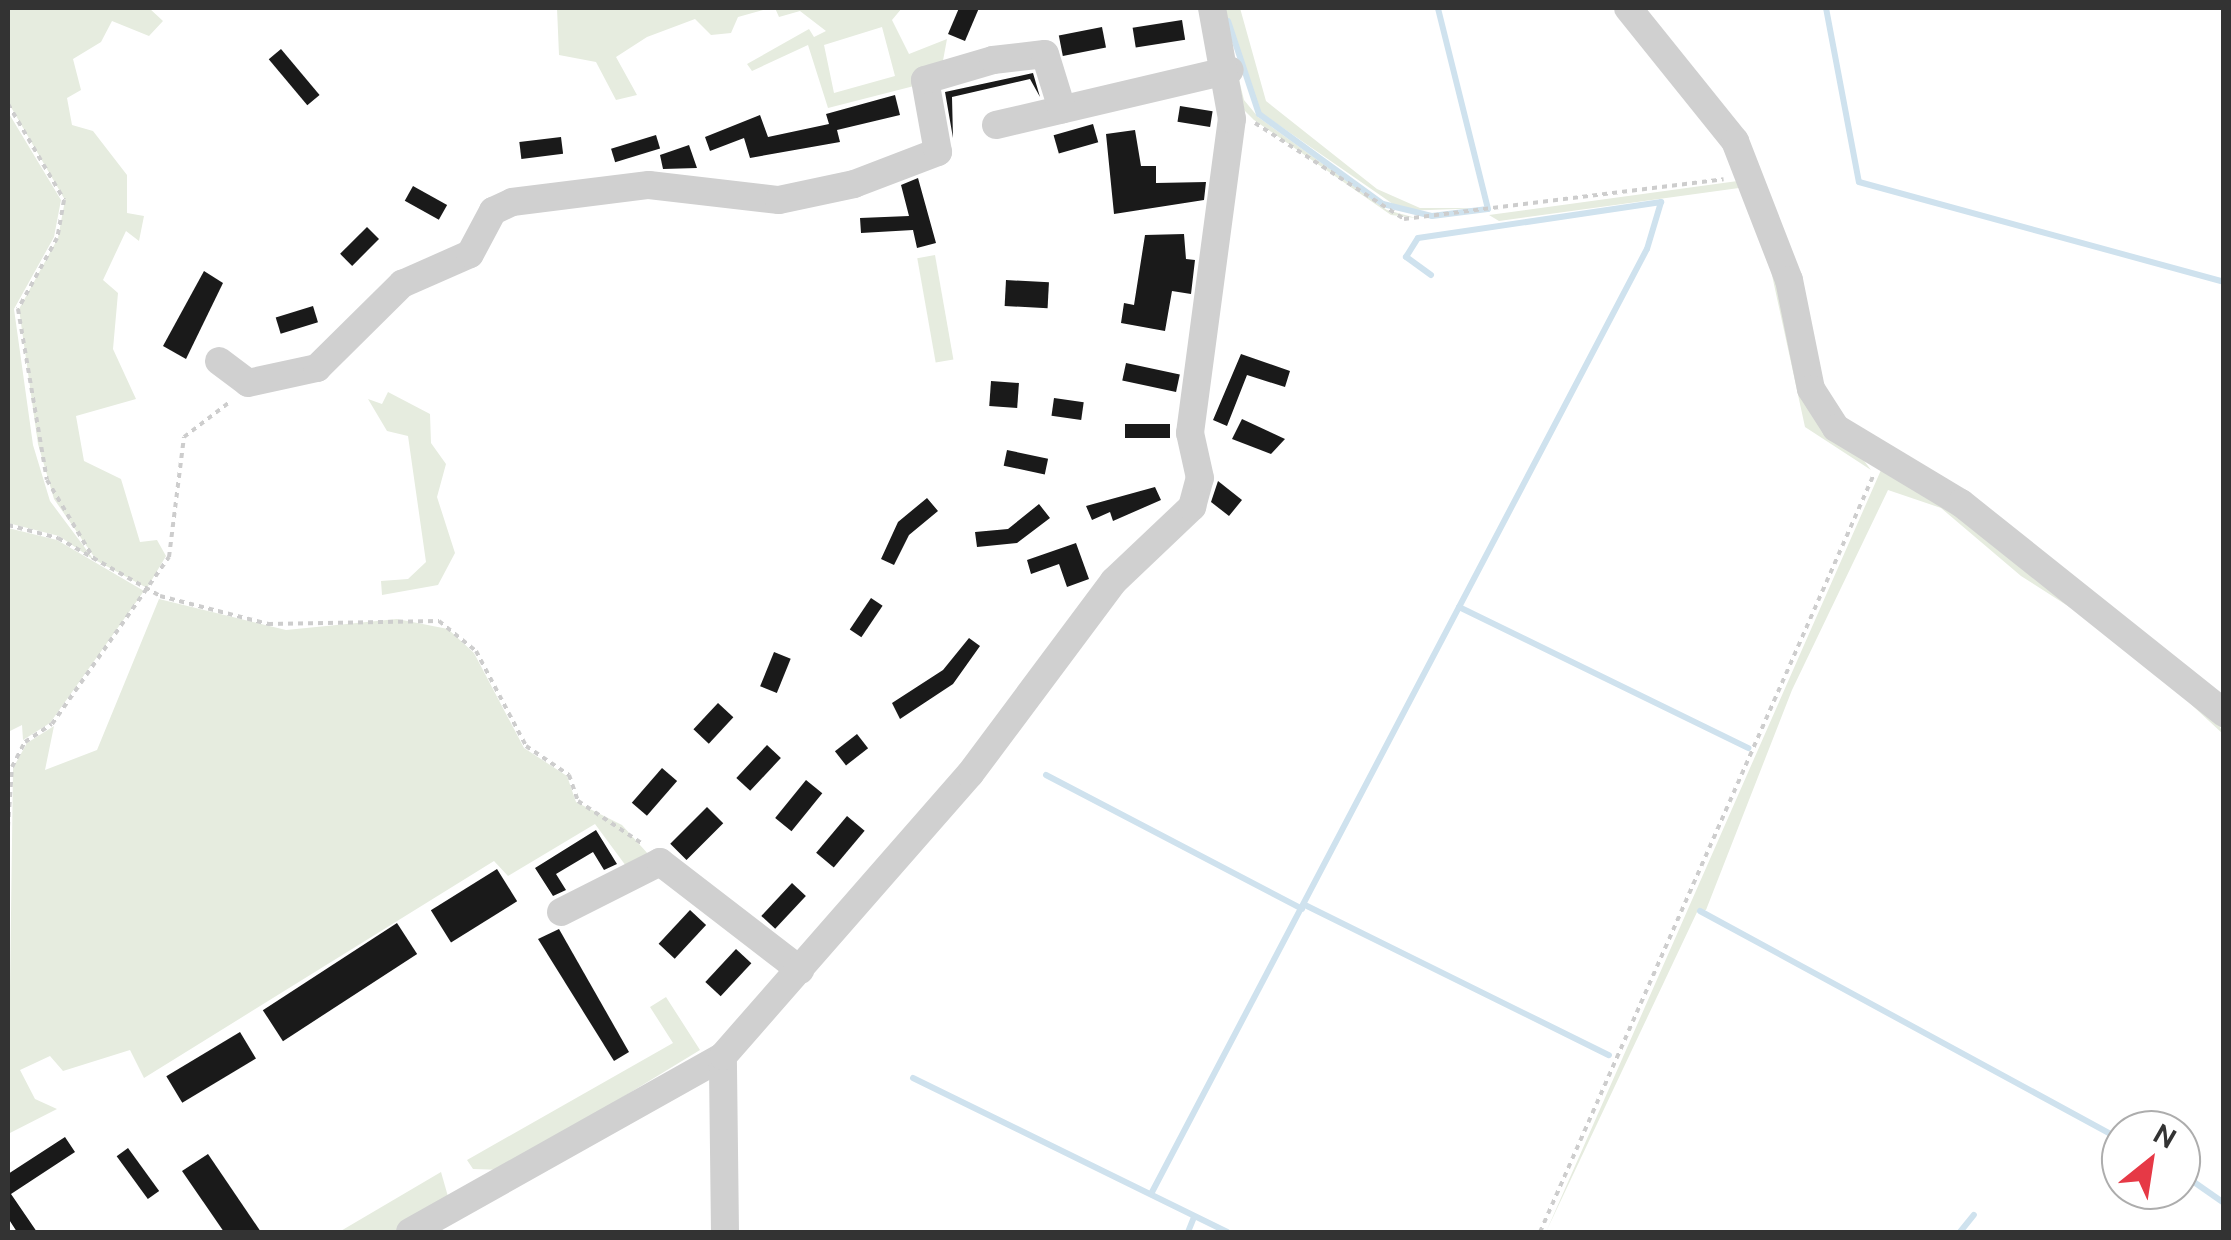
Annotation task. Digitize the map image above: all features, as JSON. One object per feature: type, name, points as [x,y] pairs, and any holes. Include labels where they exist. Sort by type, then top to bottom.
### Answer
[{"type":"street","points":[[410,1232],[723,1056],[970,774],[1114,581],[1192,507],[1200,478],[1190,433],[1233,103],[1230,70],[1212,8]]},
{"type":"street","points":[[1628,8],[1735,141],[1789,280],[1812,389],[1836,428],[1880,460],[1960,503],[2224,713]]},
{"type":"street","points":[[219,361],[248,383],[296,376],[340,352],[402,284],[470,254],[493,211],[512,202],[650,185],[779,200],[854,184],[938,152],[925,80],[994,60],[1045,54],[1062,109]]},
{"type":"street","points":[[996,125],[1230,70]]},
{"type":"street","points":[[561,912],[660,862],[800,970]]},
{"type":"street","points":[[723,1056],[726,1232]]},
{"type":"path","points":[[1233,103],[1404,219],[1750,175]]},
{"type":"path","points":[[8,104],[64,200],[58,238],[18,309],[47,480],[97,563]]},
{"type":"path","points":[[8,826],[12,767],[26,742],[52,724],[148,590],[172,542],[184,437],[209,409],[246,397],[248,383]]},
{"type":"path","points":[[1540,1232],[1880,460]]},
{"type":"path","points":[[8,525],[58,538],[148,590],[286,628],[397,616],[450,627],[476,651],[526,746],[569,775],[578,801],[624,823],[660,862]]},
{"type":"shaded area","points":[[8,8],[149,8],[163,21],[149,36],[112,21],[101,42],[73,59],[81,90],[67,98],[72,125],[93,131],[127,175],[127,213],[144,216],[139,241],[126,231],[103,280],[118,293],[113,349],[136,399],[76,416],[84,461],[121,479],[140,542],[157,540],[166,556],[147,588],[97,561],[54,499],[38,444],[19,309],[58,238],[65,200],[8,102]]},
{"type":"shaded area","points":[[557,8],[770,8],[738,17],[731,33],[711,35],[695,19],[647,37],[616,57],[637,95],[616,100],[596,62],[559,55]]},
{"type":"shaded area","points":[[775,8],[902,8],[892,20],[909,54],[947,39],[942,66],[913,74],[914,86],[828,108],[808,45],[752,71],[747,64],[809,29],[814,37],[826,31],[800,11],[779,17]],"holes":[[[882,27],[895,76],[834,93],[824,45]]]},
{"type":"shaded area","points":[[1216,8],[1240,8],[1266,101],[1377,189],[1420,208],[1484,208],[1403,211],[1260,112],[1222,11],[1244,100],[1258,117],[1387,210],[1416,218],[1391,215],[1254,120],[1244,110]]},
{"type":"shaded area","points":[[8,112],[61,200],[54,237],[14,309],[33,445],[50,501],[94,560],[59,536],[8,523]]},
{"type":"shaded area","points":[[1745,180],[1763,223],[1803,380],[1871,470],[1805,427],[1770,266],[1739,188],[1499,221],[1489,215]]},
{"type":"shaded area","points":[[935,255],[953,359],[936,363],[917,258]]},
{"type":"shaded area","points":[[388,392],[430,414],[431,443],[446,464],[437,497],[455,553],[438,585],[382,595],[381,581],[408,579],[426,562],[408,436],[387,431],[368,399],[382,404]]},
{"type":"shaded area","points":[[1881,470],[1944,500],[2125,631],[2212,708],[2223,734],[2124,642],[2021,576],[1941,508],[1888,490],[1792,690],[1706,910],[1698,910],[1546,1232]]},
{"type":"shaded area","points":[[8,528],[57,540],[144,591],[50,723],[23,740],[22,725],[8,732]]},
{"type":"shaded area","points":[[159,599],[286,630],[397,619],[448,629],[474,653],[524,748],[567,776],[576,802],[622,825],[649,855],[626,866],[595,824],[508,876],[494,861],[144,1078],[130,1050],[63,1071],[50,1056],[20,1070],[35,1099],[57,1109],[8,1134],[13,768],[27,743],[54,726],[45,770],[97,750]]},
{"type":"shaded area","points":[[666,997],[700,1050],[503,1170],[473,1169],[467,1160],[673,1043],[650,1007]]},
{"type":"shaded area","points":[[441,1172],[449,1200],[396,1232],[339,1232]]},
{"type":"building","points":[[959,8],[979,8],[965,41],[948,34]]},
{"type":"building","points":[[1182,20],[1185,40],[1136,48],[1133,28]]},
{"type":"building","points":[[1102,27],[1106,48],[1063,56],[1059,35]]},
{"type":"building","points":[[281,49],[320,95],[307,105],[269,59]]},
{"type":"building","points":[[1033,73],[1040,97],[1030,79],[952,97],[953,138],[945,92]]},
{"type":"building","points":[[895,95],[900,115],[837,130],[840,142],[750,158],[744,138],[710,151],[705,137],[760,115],[768,137],[829,124],[826,114]]},
{"type":"building","points":[[1180,106],[1213,111],[1210,127],[1177,122]]},
{"type":"building","points":[[1093,124],[1098,142],[1059,154],[1054,135]]},
{"type":"building","points":[[1135,130],[1141,166],[1156,166],[1156,183],[1206,182],[1204,200],[1114,214],[1106,134]]},
{"type":"building","points":[[656,135],[660,148],[615,162],[611,149]]},
{"type":"building","points":[[561,137],[563,154],[521,159],[519,142]]},
{"type":"building","points":[[689,145],[697,168],[663,169],[660,155]]},
{"type":"building","points":[[918,178],[936,243],[917,248],[913,230],[861,233],[860,218],[909,216],[901,185]]},
{"type":"building","points":[[413,186],[447,205],[439,220],[405,201]]},
{"type":"building","points":[[367,227],[379,239],[352,266],[340,254]]},
{"type":"building","points":[[1184,234],[1186,259],[1195,260],[1191,294],[1172,291],[1165,331],[1121,323],[1124,303],[1134,305],[1145,235]]},
{"type":"building","points":[[204,271],[223,283],[186,359],[163,346]]},
{"type":"building","points":[[1006,280],[1049,282],[1048,308],[1005,306]]},
{"type":"building","points":[[313,306],[318,322],[281,334],[276,317]]},
{"type":"building","points":[[1241,354],[1290,371],[1285,387],[1247,375],[1227,426],[1213,420]]},
{"type":"building","points":[[1126,363],[1180,374],[1176,392],[1122,381]]},
{"type":"building","points":[[991,381],[1019,383],[1017,408],[989,406]]},
{"type":"building","points":[[1054,398],[1084,402],[1081,420],[1051,416]]},
{"type":"building","points":[[1242,419],[1285,439],[1271,454],[1232,439]]},
{"type":"building","points":[[1125,424],[1170,424],[1170,438],[1125,438]]},
{"type":"building","points":[[1007,450],[1048,459],[1045,474],[1004,466]]},
{"type":"building","points":[[1218,481],[1242,500],[1229,516],[1211,502]]},
{"type":"building","points":[[1155,487],[1161,500],[1113,521],[1110,512],[1092,520],[1086,506]]},
{"type":"building","points":[[927,498],[938,511],[909,535],[894,565],[881,559],[898,522]]},
{"type":"building","points":[[1039,504],[1050,518],[1017,543],[977,547],[975,532],[1008,529]]},
{"type":"building","points":[[1076,543],[1089,579],[1067,587],[1059,564],[1031,574],[1027,560]]},
{"type":"building","points":[[871,598],[883,606],[861,637],[850,630]]},
{"type":"building","points":[[969,638],[980,646],[953,684],[900,719],[892,703],[943,670]]},
{"type":"building","points":[[774,652],[791,659],[777,693],[760,686]]},
{"type":"building","points":[[718,703],[733,717],[709,744],[693,729]]},
{"type":"building","points":[[857,734],[868,748],[846,765],[835,751]]},
{"type":"building","points":[[767,745],[781,758],[750,791],[736,778]]},
{"type":"building","points":[[662,768],[677,781],[647,816],[632,803]]},
{"type":"building","points":[[806,780],[822,793],[791,831],[775,818]]},
{"type":"building","points":[[707,807],[723,823],[686,860],[670,844]]},
{"type":"building","points":[[847,816],[865,831],[834,868],[816,853]]},
{"type":"building","points":[[596,830],[617,864],[604,870],[593,852],[556,874],[566,890],[553,896],[535,868]]},
{"type":"building","points":[[497,869],[517,901],[451,943],[431,910]]},
{"type":"building","points":[[792,883],[806,896],[775,929],[761,916]]},
{"type":"building","points":[[690,910],[706,925],[675,959],[659,944]]},
{"type":"building","points":[[397,923],[417,954],[283,1041],[263,1010]]},
{"type":"building","points":[[559,929],[629,1052],[614,1061],[538,939]]},
{"type":"building","points":[[736,949],[751,963],[721,996],[705,982]]},
{"type":"building","points":[[240,1032],[256,1059],[182,1103],[166,1076]]},
{"type":"building","points":[[65,1137],[75,1152],[11,1194],[37,1232],[17,1232],[8,1218],[8,1174]]},
{"type":"building","points":[[128,1148],[159,1191],[148,1199],[117,1156]]},
{"type":"building","points":[[208,1154],[261,1232],[224,1232],[182,1171]]},
{"type":"waterway","points":[[1228,21],[1259,114],[1383,204],[1432,216],[1488,209],[1438,8]]},
{"type":"waterway","points":[[1826,8],[1859,182],[2224,282]]},
{"type":"waterway","points":[[1431,275],[1406,257],[1418,238],[1661,202]]},
{"type":"waterway","points":[[1151,1194],[1647,249],[1661,202]]},
{"type":"waterway","points":[[1459,607],[1748,748]]},
{"type":"waterway","points":[[1046,775],[1302,909]]},
{"type":"waterway","points":[[1305,905],[1609,1055]]},
{"type":"waterway","points":[[1700,911],[2101,1129]]},
{"type":"waterway","points":[[913,1078],[1227,1232]]},
{"type":"waterway","points":[[2201,1187],[2224,1203]]},
{"type":"waterway","points":[[1960,1232],[1974,1215]]},
{"type":"waterway","points":[[1188,1232],[1194,1217]]}]
